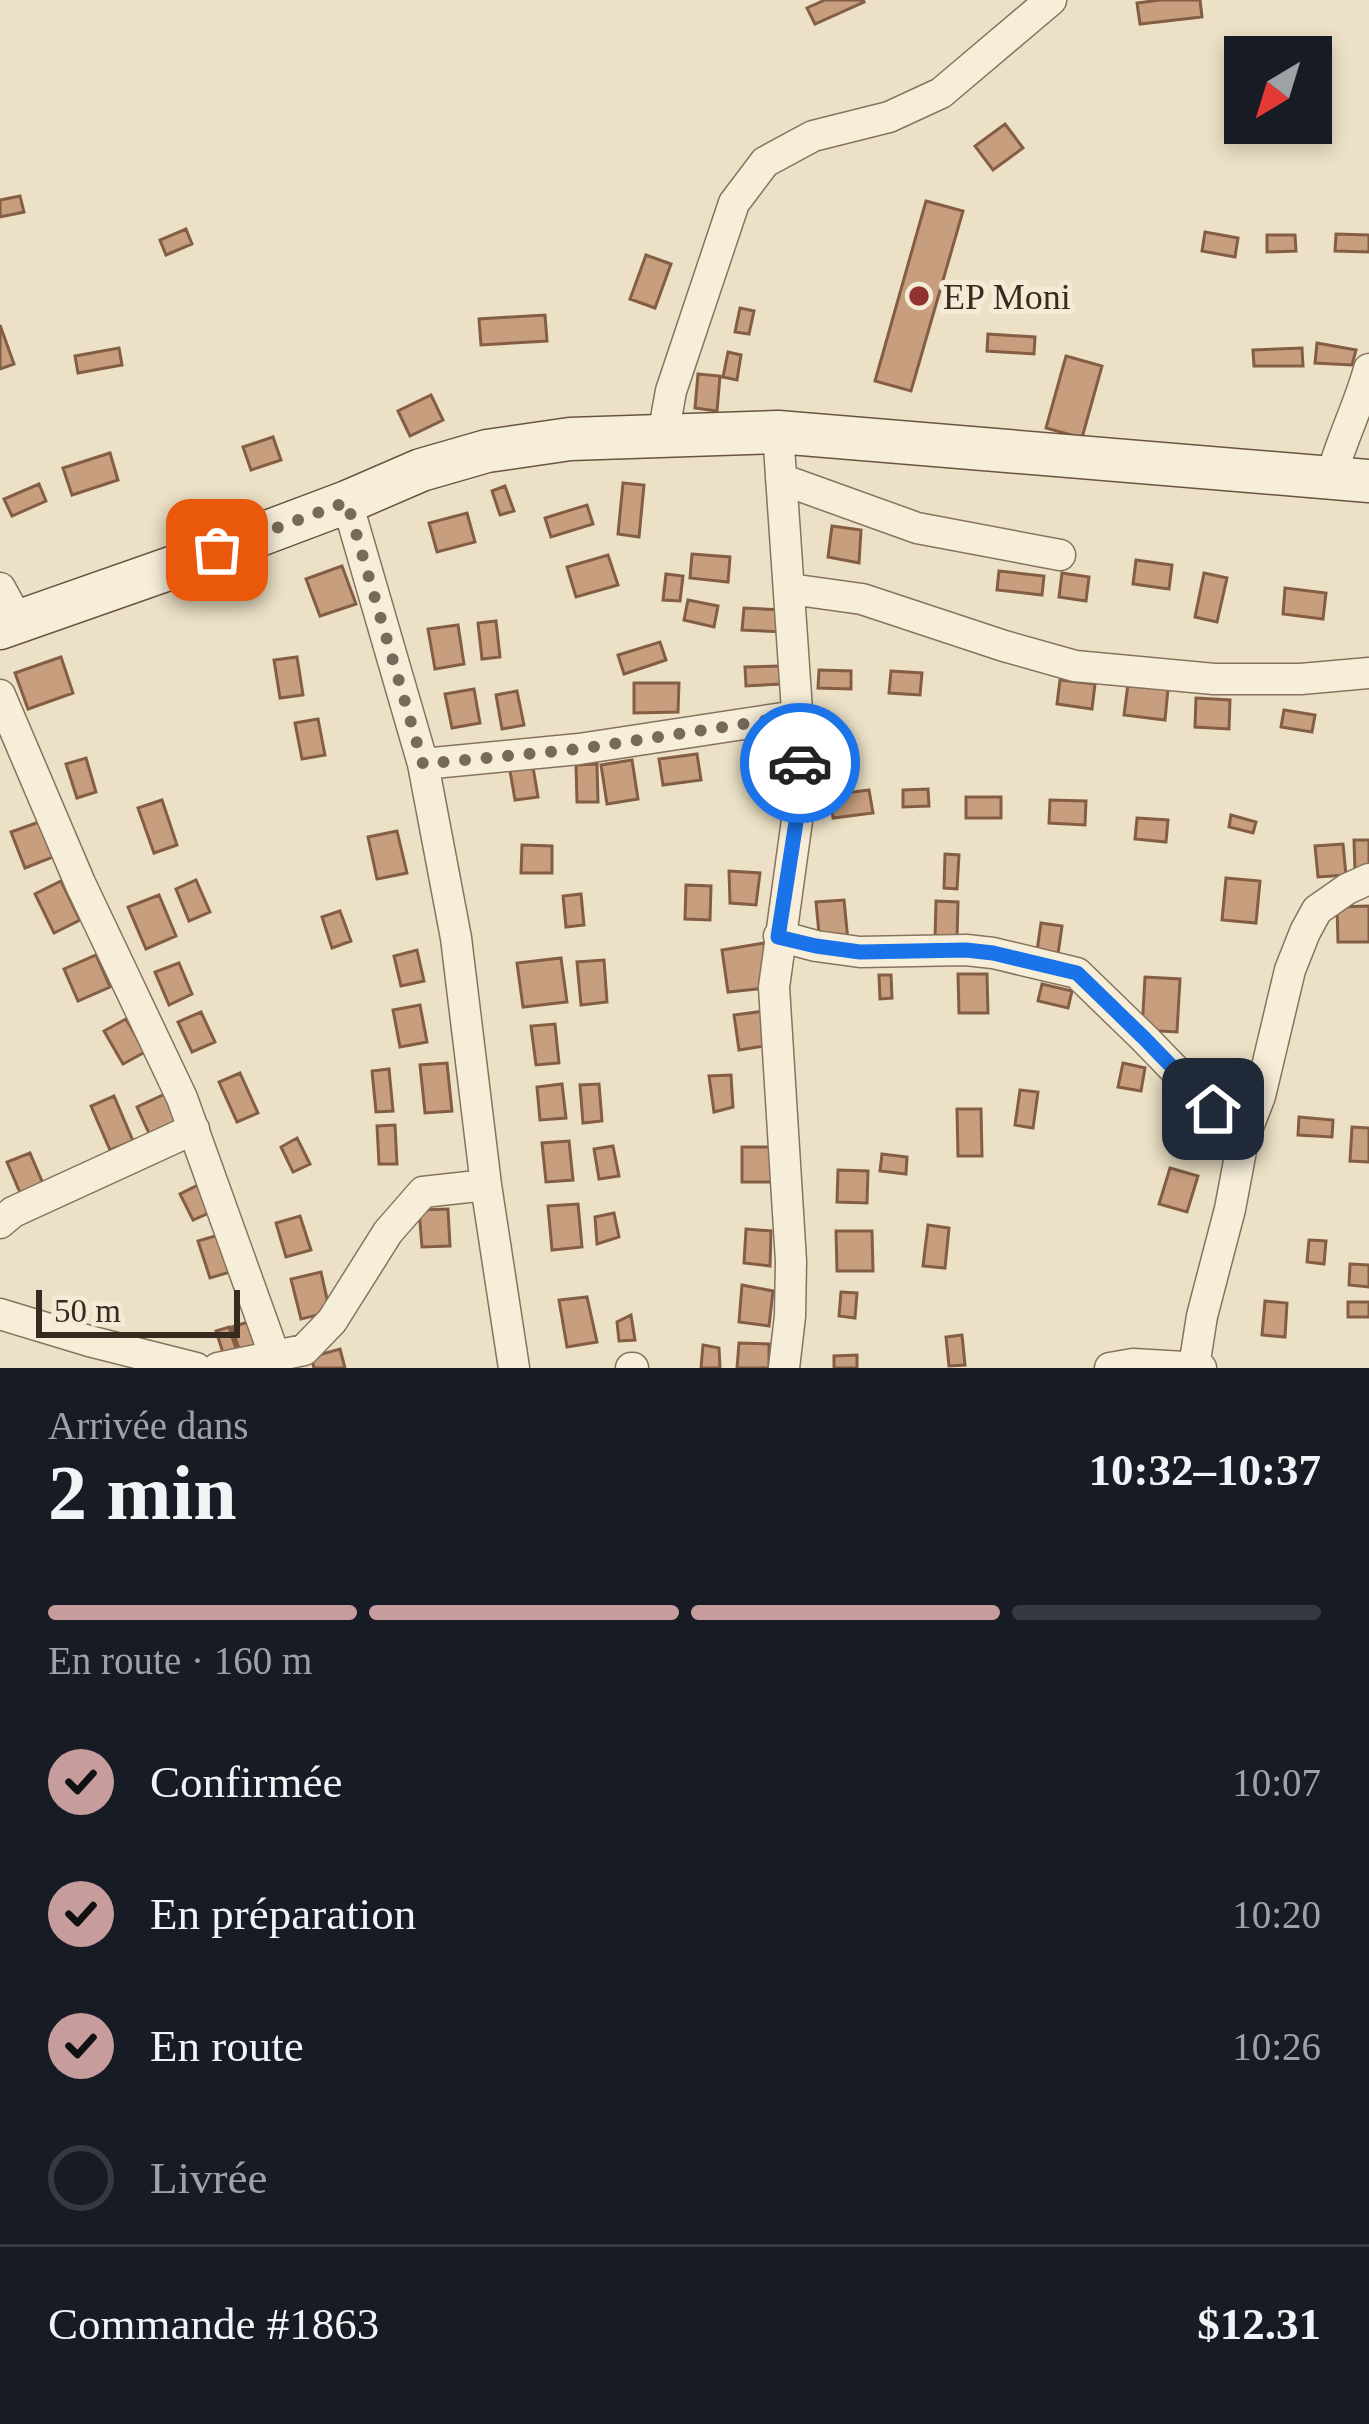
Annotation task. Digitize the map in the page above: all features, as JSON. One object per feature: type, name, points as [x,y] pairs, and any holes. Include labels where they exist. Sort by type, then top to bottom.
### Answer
[{"type":"street","points":[[663,435],[671,392],[734,203],[765,162],[813,136],[889,117],[941,93],[1052,0]]},
{"type":"street","points":[[6,612],[174,567],[421,470],[487,452],[570,440],[778,432],[1350,479],[1341,439],[1369,369]]},
{"type":"street","points":[[778,432],[802,784],[774,987],[791,1261],[784,1368]]},
{"type":"street","points":[[781,479],[917,528],[1060,555]]},
{"type":"street","points":[[347,502],[423,764],[456,938],[514,1368]]},
{"type":"street","points":[[790,589],[862,599],[1076,666],[1214,679],[1369,673]]},
{"type":"street","points":[[0,695],[80,883],[182,1098],[277,1362]]},
{"type":"street","points":[[423,764],[579,749],[796,716]]},
{"type":"street","points":[[1110,1368],[1133,1364],[1198,1368],[1202,1316],[1290,970],[1317,910],[1369,879]]},
{"type":"street","points":[[778,937],[860,952],[993,953],[1077,973],[1244,1140]]},
{"type":"street","points":[[0,1223],[14,1212],[194,1129]]},
{"type":"street","points":[[218,1368],[277,1362],[304,1350],[332,1322],[388,1232],[424,1192],[486,1185]]},
{"type":"street","points":[[0,1314],[196,1368]]},
{"type":"building","points":[[825,0],[864,2],[815,24],[807,8]]},
{"type":"building","points":[[1200,0],[1202,17],[1140,24],[1137,3]]},
{"type":"building","points":[[1005,124],[1023,148],[993,170],[975,146]]},
{"type":"building","points":[[20,196],[24,212],[0,217],[0,200]]},
{"type":"building","name":"EP Moni","points":[[926,201],[963,211],[911,391],[875,381]]},
{"type":"building","points":[[186,229],[192,244],[166,255],[160,240]]},
{"type":"building","points":[[1205,232],[1238,238],[1235,257],[1202,251]]},
{"type":"building","points":[[1336,234],[1369,235],[1369,252],[1335,251]]},
{"type":"building","points":[[1267,235],[1295,235],[1296,251],[1267,252]]},
{"type":"building","points":[[646,255],[671,264],[655,308],[630,299]]},
{"type":"building","points":[[740,308],[754,311],[749,334],[735,332]]},
{"type":"building","points":[[545,315],[547,341],[481,345],[479,319]]},
{"type":"building","points":[[0,325],[14,364],[0,369]]},
{"type":"building","points":[[988,334],[1035,337],[1034,354],[987,351]]},
{"type":"building","points":[[1317,343],[1356,350],[1352,365],[1315,363]]},
{"type":"building","points":[[119,348],[122,365],[78,373],[75,356]]},
{"type":"building","points":[[1302,348],[1303,366],[1254,366],[1253,350]]},
{"type":"building","points":[[728,352],[741,355],[737,380],[723,377]]},
{"type":"building","points":[[1066,356],[1102,366],[1082,438],[1046,428]]},
{"type":"building","points":[[698,374],[720,376],[717,411],[695,408]]},
{"type":"building","points":[[431,395],[443,420],[410,436],[398,411]]},
{"type":"building","points":[[273,437],[281,460],[251,470],[243,447]]},
{"type":"building","points":[[110,453],[118,480],[72,495],[63,468]]},
{"type":"building","points":[[623,483],[644,485],[639,537],[618,534]]},
{"type":"building","points":[[39,484],[46,501],[12,516],[4,499]]},
{"type":"building","points":[[505,486],[514,511],[500,515],[492,491]]},
{"type":"building","points":[[587,505],[593,524],[551,537],[545,518]]},
{"type":"building","points":[[467,513],[475,542],[437,552],[429,523]]},
{"type":"building","points":[[832,526],[861,530],[859,563],[828,557]]},
{"type":"building","points":[[692,554],[730,557],[728,582],[690,578]]},
{"type":"building","points":[[608,555],[618,585],[576,597],[567,567]]},
{"type":"building","points":[[1136,560],[1172,565],[1169,589],[1133,584]]},
{"type":"building","points":[[342,566],[356,604],[320,616],[306,579]]},
{"type":"building","points":[[999,571],[1044,576],[1042,595],[997,590]]},
{"type":"building","points":[[1062,573],[1089,577],[1086,601],[1059,597]]},
{"type":"building","points":[[1204,573],[1227,578],[1217,622],[1195,617]]},
{"type":"building","points":[[666,574],[683,576],[680,601],[663,600]]},
{"type":"building","points":[[1285,588],[1326,593],[1323,619],[1283,614]]},
{"type":"building","points":[[688,600],[718,606],[714,627],[684,620]]},
{"type":"building","points":[[744,608],[784,610],[783,632],[742,630]]},
{"type":"building","points":[[496,621],[500,657],[482,659],[478,623]]},
{"type":"building","points":[[458,625],[464,664],[435,669],[428,629]]},
{"type":"building","points":[[660,642],[666,660],[624,674],[618,655]]},
{"type":"building","points":[[61,657],[73,693],[28,709],[15,673]]},
{"type":"building","points":[[297,657],[303,695],[280,698],[274,660]]},
{"type":"building","points":[[780,666],[781,684],[746,686],[745,667]]},
{"type":"building","points":[[819,670],[851,671],[851,689],[818,688]]},
{"type":"building","points":[[891,671],[922,673],[920,695],[889,693]]},
{"type":"building","points":[[1060,680],[1095,684],[1092,709],[1057,704]]},
{"type":"building","points":[[634,683],[679,683],[678,712],[634,713]]},
{"type":"building","points":[[1128,684],[1168,689],[1165,720],[1124,715]]},
{"type":"building","points":[[474,689],[480,723],[452,728],[445,694]]},
{"type":"building","points":[[517,691],[524,725],[502,729],[496,695]]},
{"type":"building","points":[[1196,698],[1230,700],[1229,729],[1195,727]]},
{"type":"building","points":[[1284,710],[1315,715],[1312,732],[1281,727]]},
{"type":"building","points":[[318,719],[325,755],[302,759],[295,723]]},
{"type":"building","points":[[697,754],[701,780],[663,785],[659,759]]},
{"type":"building","points":[[86,758],[96,792],[77,798],[66,764]]},
{"type":"building","points":[[632,760],[638,799],[607,804],[601,765]]},
{"type":"building","points":[[597,764],[598,802],[577,802],[576,765]]},
{"type":"building","points":[[533,767],[538,797],[515,800],[510,771]]},
{"type":"building","points":[[928,789],[929,806],[903,807],[903,790]]},
{"type":"building","points":[[869,790],[873,813],[833,818],[830,795]]},
{"type":"building","points":[[966,797],[1001,797],[1001,818],[966,818]]},
{"type":"building","points":[[162,800],[177,845],[154,853],[138,808]]},
{"type":"building","points":[[1050,800],[1086,801],[1085,825],[1049,823]]},
{"type":"building","points":[[1231,815],[1256,822],[1253,833],[1229,827]]},
{"type":"building","points":[[1137,818],[1168,820],[1166,842],[1135,839]]},
{"type":"building","points":[[39,822],[53,857],[25,868],[11,832]]},
{"type":"building","points":[[397,831],[407,873],[377,879],[368,837]]},
{"type":"building","points":[[1354,840],[1369,840],[1369,871],[1355,871]]},
{"type":"building","points":[[1343,844],[1346,875],[1318,877],[1315,846]]},
{"type":"building","points":[[522,845],[552,846],[552,873],[521,873]]},
{"type":"building","points":[[945,854],[959,855],[957,889],[944,888]]},
{"type":"building","points":[[729,871],[760,873],[756,905],[730,903]]},
{"type":"building","points":[[1226,878],[1260,881],[1256,923],[1222,920]]},
{"type":"building","points":[[196,880],[210,912],[189,921],[176,889]]},
{"type":"building","points":[[61,881],[80,920],[54,933],[35,894]]},
{"type":"building","points":[[686,885],[711,886],[710,920],[685,919]]},
{"type":"building","points":[[581,894],[584,925],[566,927],[563,896]]},
{"type":"building","points":[[159,895],[176,936],[146,949],[128,907]]},
{"type":"building","points":[[844,900],[848,941],[820,944],[816,902]]},
{"type":"building","points":[[936,901],[958,902],[957,940],[935,939]]},
{"type":"building","points":[[1369,906],[1369,942],[1338,942],[1337,907]]},
{"type":"building","points":[[340,911],[351,941],[332,948],[322,917]]},
{"type":"building","points":[[1041,923],[1062,926],[1057,961],[1036,958]]},
{"type":"building","points":[[764,943],[767,988],[728,992],[722,950]]},
{"type":"building","points":[[417,950],[424,981],[401,986],[394,956]]},
{"type":"building","points":[[96,955],[110,987],[78,1001],[64,969]]},
{"type":"building","points":[[561,958],[567,1002],[523,1007],[517,963]]},
{"type":"building","points":[[604,960],[607,1002],[581,1005],[577,962]]},
{"type":"building","points":[[179,963],[192,994],[169,1005],[155,972]]},
{"type":"building","points":[[958,974],[987,974],[988,1013],[959,1013]]},
{"type":"building","points":[[879,975],[891,975],[892,998],[880,999]]},
{"type":"building","points":[[1145,977],[1180,979],[1177,1032],[1142,1030]]},
{"type":"building","points":[[1042,984],[1072,991],[1068,1008],[1038,1001]]},
{"type":"building","points":[[420,1005],[427,1042],[400,1047],[393,1010]]},
{"type":"building","points":[[765,1011],[770,1045],[739,1050],[734,1015]]},
{"type":"building","points":[[201,1012],[215,1042],[192,1052],[178,1022]]},
{"type":"building","points":[[126,1019],[145,1052],[123,1064],[104,1031]]},
{"type":"building","points":[[555,1024],[559,1063],[536,1065],[531,1026]]},
{"type":"building","points":[[447,1063],[452,1111],[425,1113],[420,1065]]},
{"type":"building","points":[[1123,1063],[1145,1068],[1141,1091],[1118,1087]]},
{"type":"building","points":[[389,1069],[393,1111],[376,1112],[372,1071]]},
{"type":"building","points":[[240,1073],[258,1113],[237,1122],[219,1082]]},
{"type":"building","points":[[731,1075],[733,1107],[714,1112],[709,1076]]},
{"type":"building","points":[[562,1084],[566,1118],[540,1120],[537,1087]]},
{"type":"building","points":[[599,1084],[602,1121],[583,1123],[580,1085]]},
{"type":"building","points":[[1020,1090],[1038,1092],[1033,1128],[1015,1125]]},
{"type":"building","points":[[165,1094],[181,1128],[153,1142],[137,1107]]},
{"type":"building","points":[[114,1096],[133,1141],[110,1150],[91,1106]]},
{"type":"building","points":[[957,1109],[981,1109],[982,1156],[958,1156]]},
{"type":"building","points":[[1299,1117],[1333,1120],[1332,1137],[1298,1135]]},
{"type":"building","points":[[395,1125],[397,1164],[379,1164],[377,1126]]},
{"type":"building","points":[[1352,1127],[1369,1128],[1369,1162],[1350,1161]]},
{"type":"building","points":[[297,1138],[310,1164],[293,1172],[281,1147]]},
{"type":"building","points":[[569,1141],[573,1180],[546,1182],[542,1143]]},
{"type":"building","points":[[613,1146],[619,1176],[599,1179],[594,1149]]},
{"type":"building","points":[[742,1147],[771,1147],[772,1182],[742,1182]]},
{"type":"building","points":[[30,1153],[44,1186],[21,1195],[7,1162]]},
{"type":"building","points":[[882,1154],[907,1157],[906,1174],[880,1171]]},
{"type":"building","points":[[1170,1168],[1198,1176],[1187,1212],[1159,1204]]},
{"type":"building","points":[[838,1170],[868,1171],[867,1203],[837,1202]]},
{"type":"building","points":[[198,1185],[211,1212],[193,1220],[180,1194]]},
{"type":"building","points":[[578,1204],[582,1247],[552,1250],[548,1206]]},
{"type":"building","points":[[448,1209],[450,1246],[422,1247],[419,1210]]},
{"type":"building","points":[[614,1213],[619,1237],[597,1244],[595,1217]]},
{"type":"building","points":[[300,1216],[311,1250],[286,1257],[276,1223]]},
{"type":"building","points":[[928,1225],[949,1228],[945,1268],[923,1266]]},
{"type":"building","points":[[746,1229],[771,1231],[770,1266],[744,1263]]},
{"type":"building","points":[[836,1231],[872,1231],[873,1271],[837,1271]]},
{"type":"building","points":[[225,1233],[237,1270],[210,1278],[198,1241]]},
{"type":"building","points":[[1309,1240],[1326,1241],[1324,1264],[1307,1262]]},
{"type":"building","points":[[1350,1264],[1369,1265],[1369,1287],[1349,1285]]},
{"type":"building","points":[[321,1272],[330,1312],[301,1319],[291,1279]]},
{"type":"building","points":[[742,1285],[773,1291],[769,1326],[739,1322]]},
{"type":"building","points":[[841,1292],[857,1293],[855,1318],[839,1316]]},
{"type":"building","points":[[587,1297],[597,1342],[567,1347],[559,1300]]},
{"type":"building","points":[[1265,1301],[1287,1303],[1285,1337],[1262,1335]]},
{"type":"building","points":[[1348,1302],[1369,1302],[1369,1317],[1348,1317]]},
{"type":"building","points":[[631,1315],[635,1340],[619,1341],[617,1322]]},
{"type":"building","points":[[248,1322],[256,1347],[240,1352],[232,1327]]},
{"type":"building","points":[[229,1327],[237,1352],[224,1356],[216,1331]]},
{"type":"building","points":[[962,1335],[965,1365],[949,1366],[946,1337]]},
{"type":"building","points":[[739,1343],[769,1344],[769,1368],[737,1368]]},
{"type":"building","points":[[703,1345],[719,1348],[720,1368],[701,1368]]},
{"type":"building","points":[[340,1349],[345,1368],[314,1368],[311,1357]]},
{"type":"building","points":[[857,1355],[857,1368],[834,1368],[834,1356]]},
{"type":"way so far","points":[[217,550],[347,502],[423,764],[579,749],[796,716],[800,763]]},
{"type":"place","name":"EP Moni","points":[[919,296]]},
{"type":"route","points":[[800,763],[802,784],[778,937],[860,952],[993,953],[1077,973],[1213,1109]]}]
